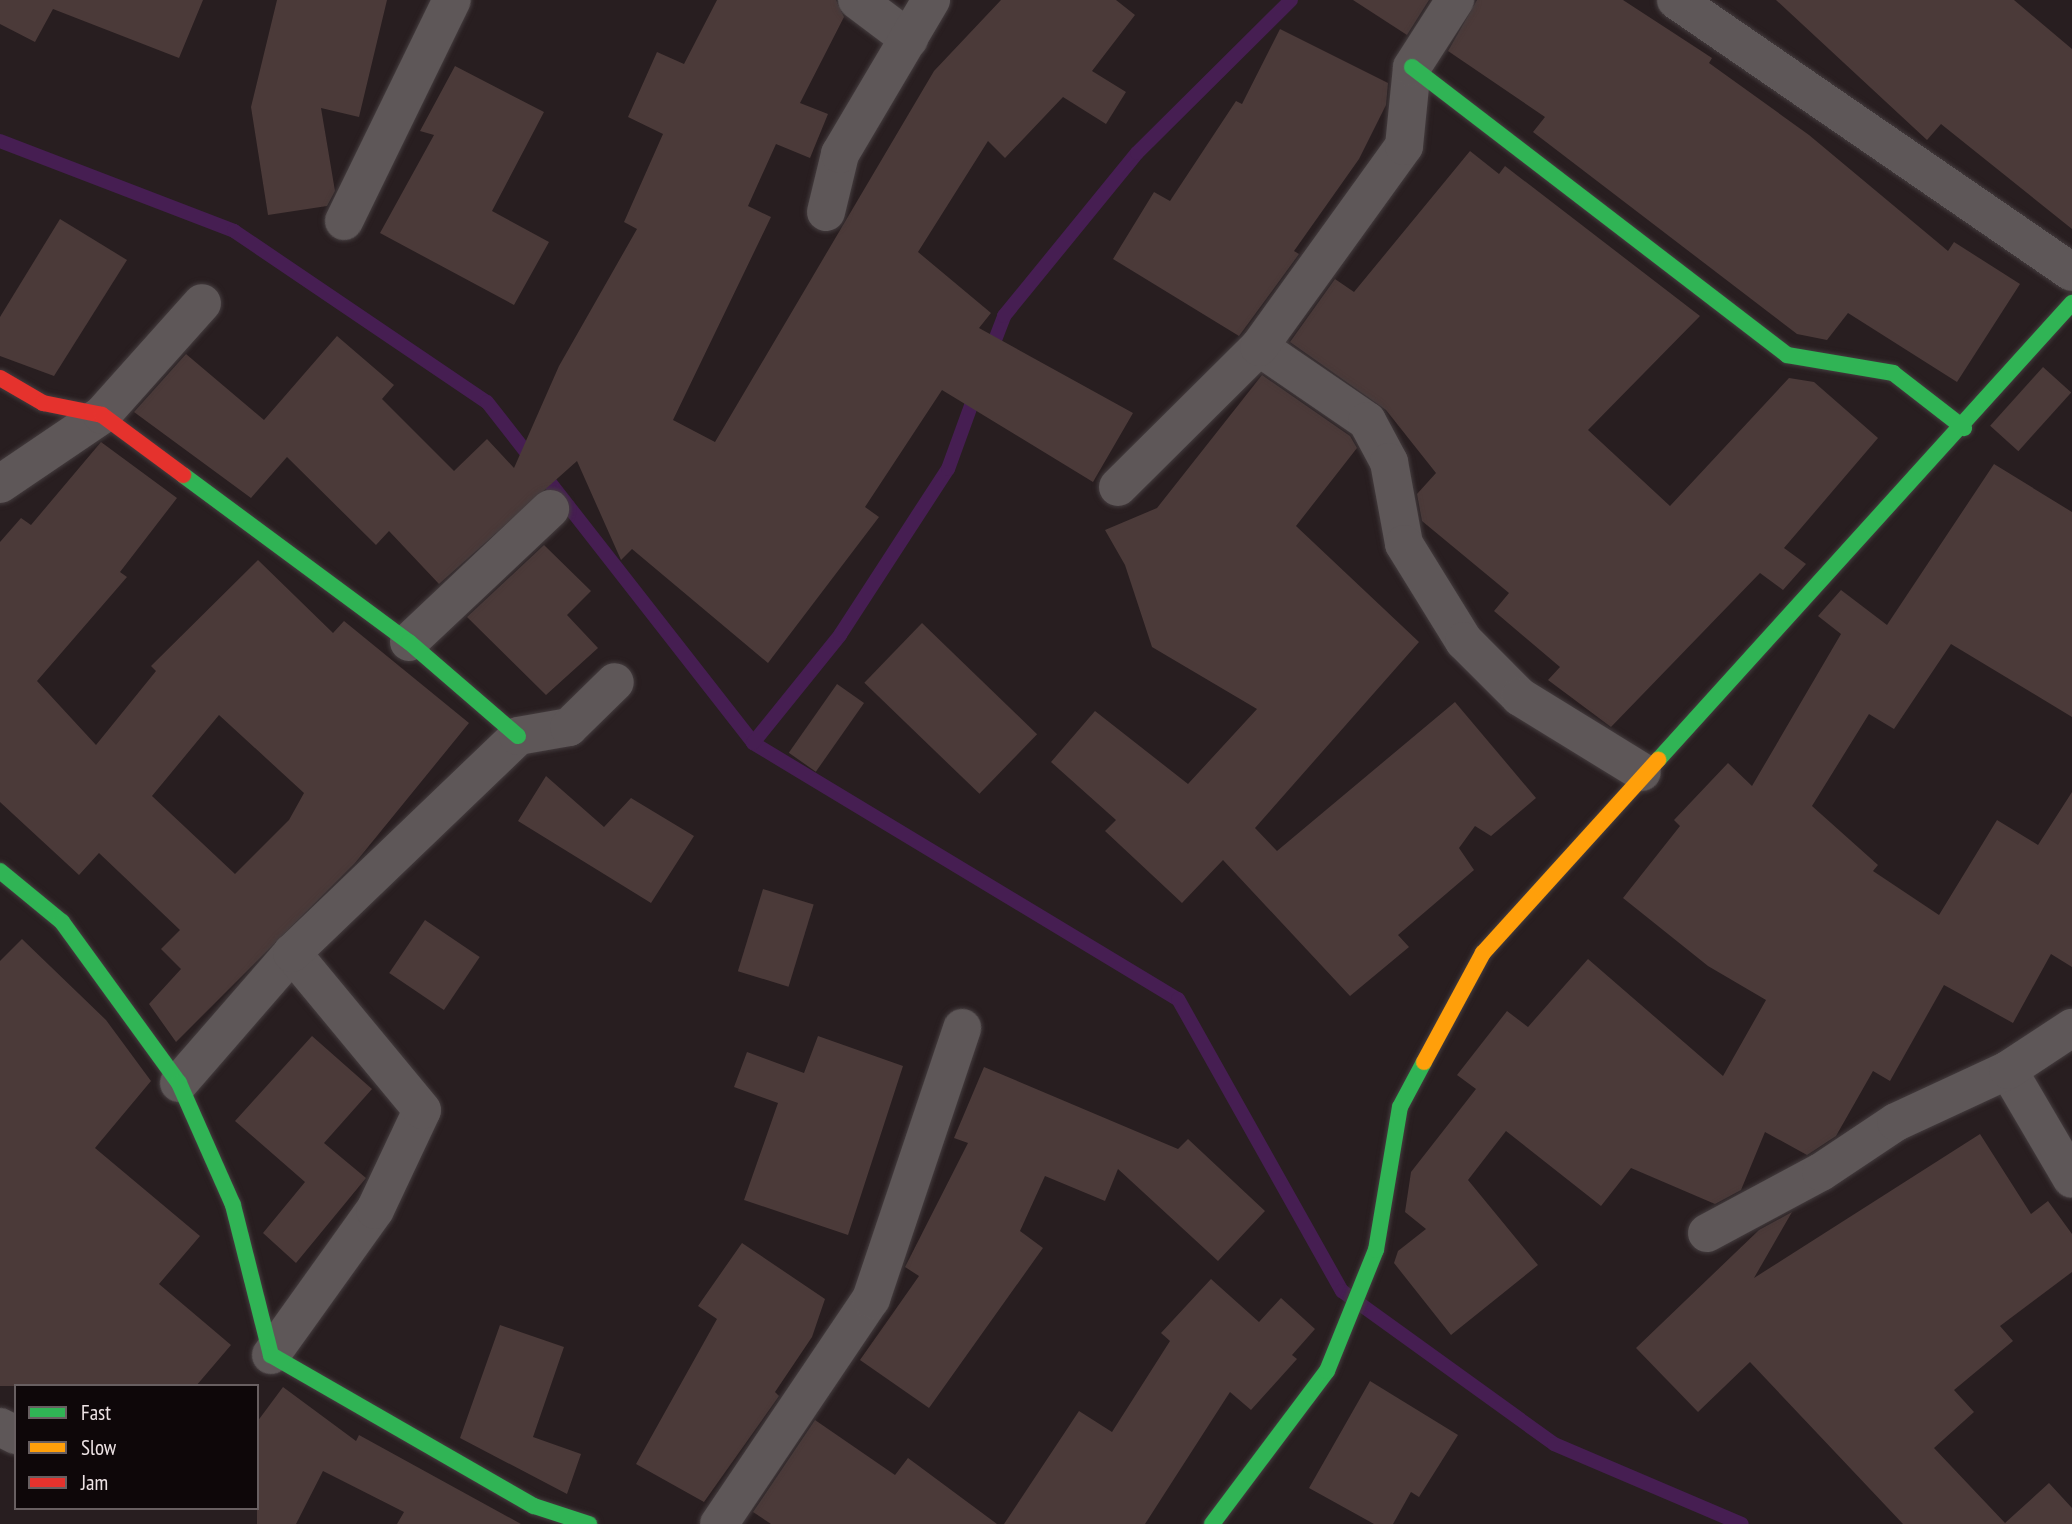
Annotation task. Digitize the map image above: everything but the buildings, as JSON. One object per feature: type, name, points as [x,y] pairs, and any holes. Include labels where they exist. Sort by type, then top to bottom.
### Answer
[{"type":"street","points":[[344,222],[452,0]]},
{"type":"street","points":[[858,0],[909,39]]},
{"type":"street","points":[[826,212],[840,153],[931,0]]},
{"type":"street","points":[[1118,487],[1259,347],[1404,146],[1412,67],[1455,0]]},
{"type":"street","points":[[1676,0],[2072,272]]},
{"type":"street","points":[[1412,67],[1787,355],[1893,373],[1964,428]]},
{"type":"street","points":[[0,484],[102,415],[202,303]]},
{"type":"street","points":[[1213,1524],[1328,1371],[1361,1275],[1376,1250],[1400,1107],[1483,953],[1642,772],[1964,428],[2072,303]]},
{"type":"street","points":[[1259,347],[1367,421],[1389,462],[1404,544],[1464,642],[1529,704],[1642,772]]},
{"type":"street","points":[[0,378],[43,403],[102,415],[409,642],[518,736]]},
{"type":"street","points":[[409,642],[550,509]]},
{"type":"street","points":[[179,1083],[292,953],[518,736],[569,727],[615,682]]},
{"type":"street","points":[[0,871],[62,922],[179,1083],[233,1205],[271,1355],[534,1506],[589,1524]]},
{"type":"street","points":[[271,1355],[375,1210],[422,1110],[292,953]]},
{"type":"street","points":[[719,1524],[871,1299],[962,1028]]},
{"type":"street","points":[[1707,1233],[1821,1172],[1896,1122],[2008,1070],[2072,1028]]},
{"type":"street","points":[[2008,1070],[2072,1179]]},
{"type":"waterway","points":[[990,353],[1004,316],[1137,153],[1291,0]]},
{"type":"waterway","points":[[0,141],[234,231],[487,402],[753,743],[1178,999],[1342,1291],[1554,1444],[1742,1524]]},
{"type":"waterway","points":[[753,743],[840,635],[948,469],[976,392]]},
{"type":"traffic: fast","points":[[1412,67],[1787,355],[1893,373],[1964,428]]},
{"type":"traffic: fast","points":[[1658,760],[2072,303]]},
{"type":"traffic: fast","points":[[183,475],[409,642],[518,736]]},
{"type":"traffic: fast","points":[[0,871],[62,922],[179,1083],[233,1205],[271,1355],[534,1506],[589,1524]]},
{"type":"traffic: fast","points":[[1212,1524],[1327,1371],[1376,1250],[1400,1107],[1424,1062]]},
{"type":"traffic: slow","points":[[1424,1062],[1483,953],[1658,760]]},
{"type":"traffic: jam","points":[[0,378],[43,403],[102,415],[183,475]]}]
